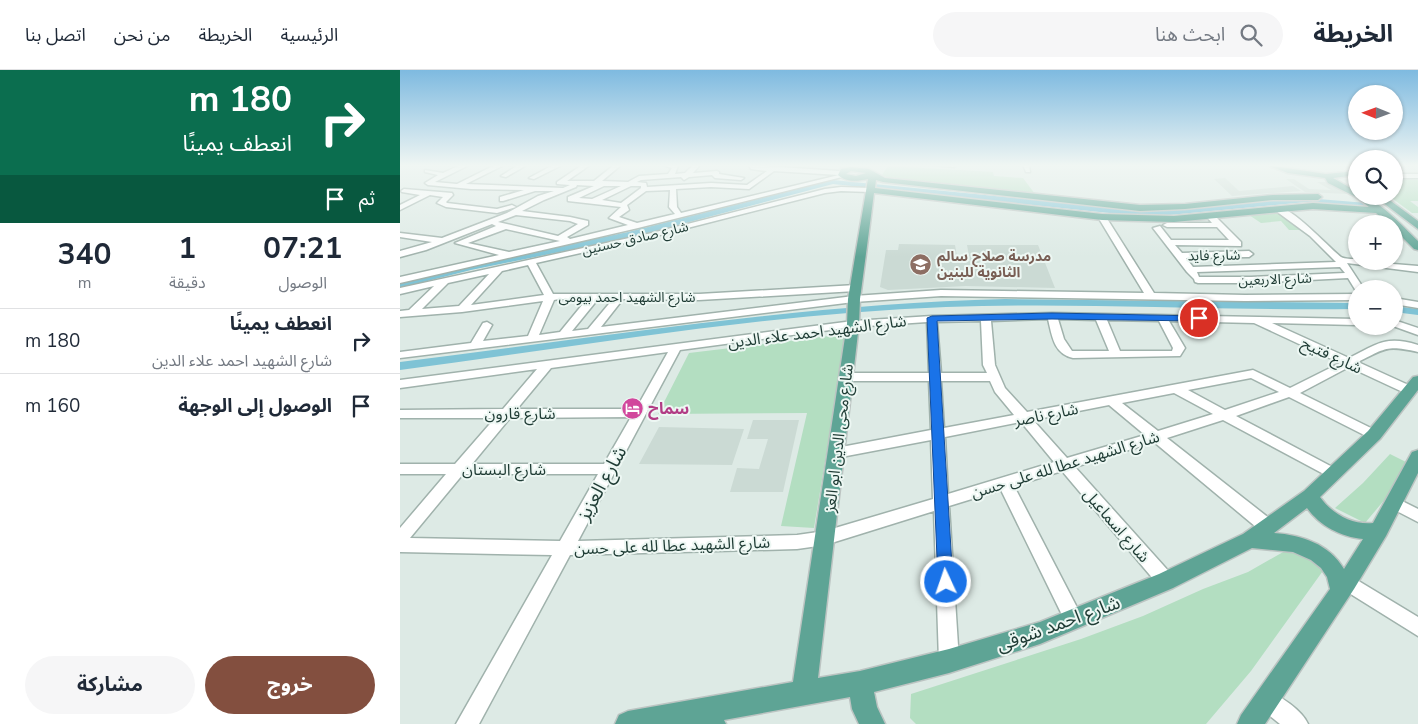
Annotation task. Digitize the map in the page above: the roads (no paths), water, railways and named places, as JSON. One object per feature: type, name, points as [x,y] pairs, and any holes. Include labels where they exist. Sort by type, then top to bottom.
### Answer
[{"type":"main road","name":"شارع محى الدين ابو العز","points":[[804,694],[869,196]]},
{"type":"main road","points":[[978,196],[1102,217],[1158,219],[1312,206],[1380,210]]},
{"type":"main road","points":[[1025,196],[1140,208],[1172,208],[1284,196],[1328,197]]},
{"type":"main road","points":[[1373,205],[1384,215]]},
{"type":"main road","points":[[1391,205],[1418,226]]},
{"type":"main road","points":[[1404,214],[1418,216]]},
{"type":"main road","points":[[1403,234],[1418,247]]},
{"type":"main road","name":"شارع احمد شوقى","points":[[628,724],[704,719],[950,661],[1040,633],[1166,581],[1250,540],[1310,496],[1374,435],[1414,386]]},
{"type":"main road","points":[[1250,724],[1379,530],[1418,456]]},
{"type":"main road","points":[[1310,496],[1317,508],[1332,521],[1362,532],[1379,530]]},
{"type":"main road","points":[[1250,540],[1288,541],[1307,548],[1322,557],[1334,568],[1344,585]]},
{"type":"main road","points":[[860,683],[865,709],[872,724]]},
{"type":"street","points":[[400,208],[429,196]]},
{"type":"street","points":[[446,196],[450,196],[442,204],[497,211],[550,196]]},
{"type":"street","points":[[503,199],[513,196]]},
{"type":"street","points":[[577,196],[571,199],[623,205],[635,196]]},
{"type":"street","points":[[594,201],[606,196]]},
{"type":"street","points":[[675,196],[673,207],[680,216]]},
{"type":"street","name":"شارع صادق حسنين","points":[[400,280],[638,226],[759,196]]},
{"type":"street","name":"شارع صادق حسنين","points":[[400,291],[652,235],[803,196]]},
{"type":"street","points":[[400,254],[422,248],[514,213],[536,201]]},
{"type":"street","points":[[623,205],[626,208],[625,210],[613,218],[638,226]]},
{"type":"street","points":[[1279,209],[1310,233],[1341,262],[1354,280]]},
{"type":"street","points":[[514,213],[570,219],[585,223],[560,238]]},
{"type":"street","name":"شارع فايد","points":[[1179,256],[1251,256],[1210,216]]},
{"type":"street","points":[[1102,217],[1151,296]]},
{"type":"street","points":[[489,222],[572,241]]},
{"type":"street","points":[[1167,225],[1219,225]]},
{"type":"street","points":[[504,226],[459,243],[499,252],[508,256]]},
{"type":"street","points":[[1157,228],[1212,297]]},
{"type":"street","points":[[400,235],[440,240]]},
{"type":"street","points":[[1168,243],[1236,242]]},
{"type":"street","points":[[1282,256],[1295,266]]},
{"type":"street","points":[[531,262],[550,297],[532,339]]},
{"type":"street","points":[[1190,270],[1348,262]]},
{"type":"street","points":[[1403,266],[1418,269]]},
{"type":"street","points":[[462,309],[499,269]]},
{"type":"street","name":"شارع الاربعين","points":[[1198,280],[1351,275]]},
{"type":"street","points":[[412,313],[446,280]]},
{"type":"street","name":"شارع الشهيد احمد بيومى","points":[[400,314],[462,309],[550,297],[699,297],[798,290],[854,307]]},
{"type":"street","name":"شارع الشهيد احمد علاء الدين","points":[[400,355],[591,332],[854,307],[960,293],[1348,297]]},
{"type":"street","points":[[562,336],[595,296]]},
{"type":"street","points":[[591,332],[620,297]]},
{"type":"street","points":[[1403,302],[1418,305]]},
{"type":"street","name":"شارع الشهيد احمد علاء الدين","points":[[400,384],[676,348],[854,307],[932,318],[1052,316],[1348,322]]},
{"type":"street","points":[[1052,316],[1064,352],[1073,355],[1173,354],[1178,352],[1179,348],[1162,318]]},
{"type":"street","name":"شارع اسماعيل","points":[[986,317],[989,365],[992,377],[1000,389],[1166,581]]},
{"type":"street","points":[[1100,317],[1116,355]]},
{"type":"street","points":[[932,318],[950,661]]},
{"type":"street","name":"شارع فتيح","points":[[1254,319],[1350,363],[1414,386]]},
{"type":"street","points":[[474,346],[488,325]]},
{"type":"street","points":[[1403,326],[1418,332]]},
{"type":"street","name":"شارع الشهيد عطا لله على حسن","points":[[400,546],[565,548],[797,542],[825,538],[860,529],[1005,482],[1225,415],[1291,392],[1390,343],[1402,344],[1418,349]]},
{"type":"street","name":"شارع العزيز","points":[[467,724],[676,348]]},
{"type":"street","points":[[400,539],[548,364]]},
{"type":"street","name":"شارع ناصر","points":[[836,453],[1256,374],[1291,392]]},
{"type":"street","points":[[846,377],[992,377]]},
{"type":"street","points":[[1178,390],[1333,474]]},
{"type":"street","points":[[1291,392],[1374,435]]},
{"type":"street","points":[[1112,401],[1268,527]]},
{"type":"street","name":"شارع قارون","points":[[400,414],[640,413]]},
{"type":"street","name":"شارع البستان","points":[[400,469],[609,469]]},
{"type":"street","points":[[1005,482],[1074,619]]},
{"type":"street","points":[[1394,503],[1418,516]]},
{"type":"street","points":[[1344,585],[1418,627]]},
{"type":"street","points":[[1266,700],[1297,724]]},
{"type":"waterway","points":[[400,285],[471,267],[629,235],[781,196]]},
{"type":"waterway","points":[[974,196],[1148,214],[1306,200],[1348,203]]},
{"type":"waterway","points":[[400,366],[705,325],[888,307],[1005,302],[1348,306]]},
{"type":"waterway","points":[[1403,310],[1418,312]]},
{"type":"place","name":"مدرسة صلاح سالم الثانوية للبنين","points":[[921,264]]},
{"type":"place","name":"سماح","points":[[632,408]]}]
